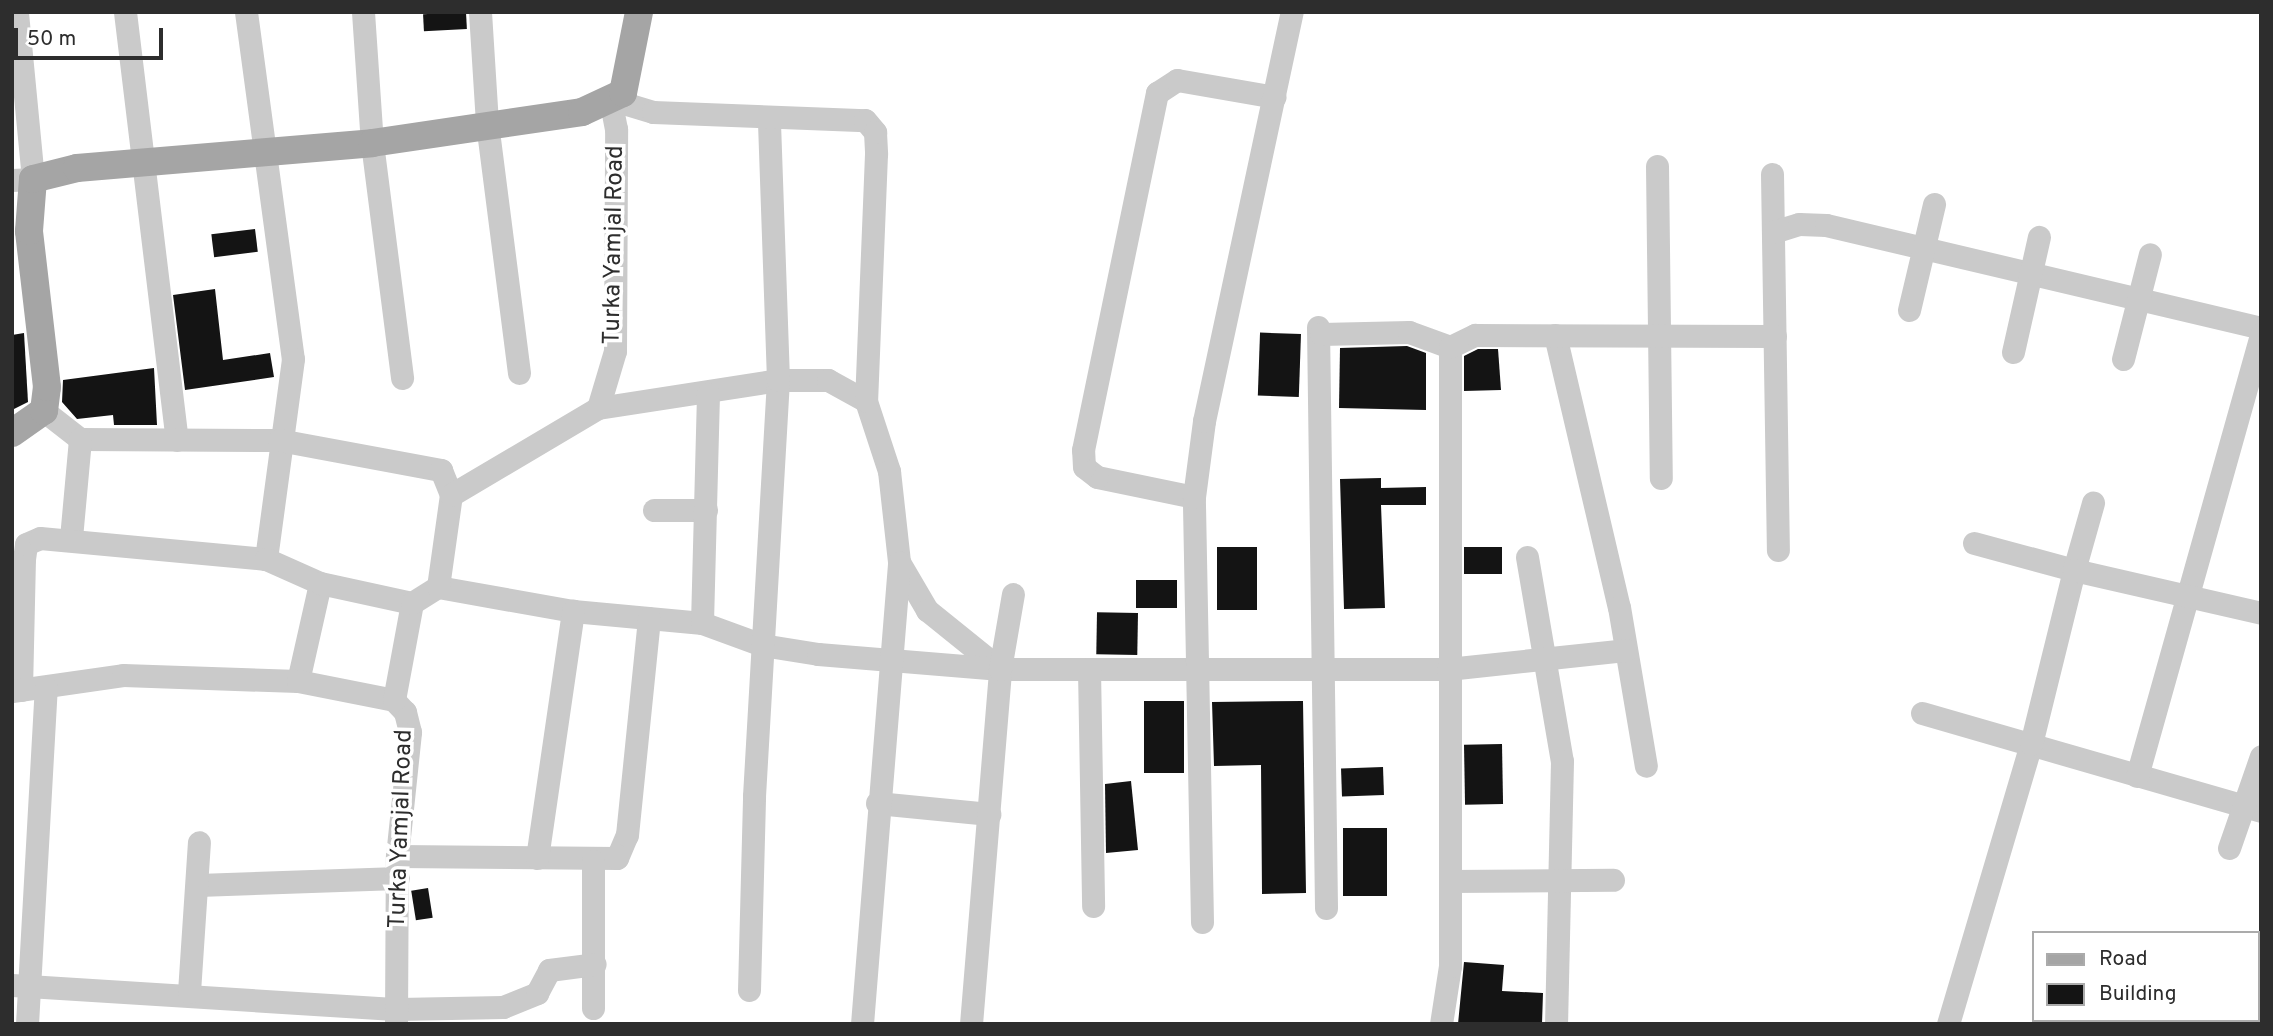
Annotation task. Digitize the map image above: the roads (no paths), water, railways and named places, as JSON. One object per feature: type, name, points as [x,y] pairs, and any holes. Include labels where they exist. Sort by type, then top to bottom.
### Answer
[{"type":"main road","points":[[12,433],[44,411],[47,387],[22,179],[77,169],[142,167],[261,152],[372,144],[487,123],[582,112],[622,93],[627,81],[639,12]]},
{"type":"street","points":[[17,12],[22,179]]},
{"type":"street","points":[[125,12],[177,440]]},
{"type":"street","points":[[246,12],[261,152],[293,359],[279,440],[266,559]]},
{"type":"street","points":[[363,12],[372,144],[402,378]]},
{"type":"street","points":[[480,12],[487,123],[519,373]]},
{"type":"street","points":[[1202,922],[1194,497],[1204,421],[1292,12]]},
{"type":"street","points":[[1194,497],[1097,477],[1084,467],[1083,450],[1157,93],[1177,80],[1275,97]]},
{"type":"street","points":[[610,99],[653,112],[769,119],[848,116],[865,120],[875,132],[866,401],[889,471],[899,562],[877,803],[862,1024]]},
{"type":"street","name":"Turka Yamjal Road","points":[[598,408],[615,351],[616,129],[610,99]]},
{"type":"street","points":[[749,990],[762,646],[778,380],[769,119]]},
{"type":"street","points":[[1657,166],[1661,478]]},
{"type":"street","points":[[1772,174],[1779,550]]},
{"type":"street","points":[[1909,310],[1934,204]]},
{"type":"street","points":[[1773,232],[1799,224],[1826,225],[2261,327]]},
{"type":"street","points":[[2013,352],[2039,237]]},
{"type":"street","points":[[2123,359],[2150,254]]},
{"type":"street","points":[[1326,908],[1320,330],[1409,332],[1450,347],[1475,335],[1774,336]]},
{"type":"street","points":[[2137,776],[2191,597],[2261,334]]},
{"type":"street","points":[[1555,335],[1625,650],[1646,766]]},
{"type":"street","points":[[1441,1024],[1450,966],[1450,347]]},
{"type":"street","points":[[451,495],[598,408],[708,394],[778,380],[828,380],[866,401]]},
{"type":"street","points":[[702,623],[708,394]]},
{"type":"street","points":[[44,411],[80,439],[279,440],[441,470],[451,495],[438,587]]},
{"type":"street","points":[[71,538],[80,439]]},
{"type":"street","points":[[1948,1024],[2031,744],[2093,503]]},
{"type":"street","points":[[654,510],[706,510]]},
{"type":"street","points":[[394,700],[298,681],[123,675],[46,688],[16,690],[26,544],[40,538],[71,538],[266,559],[320,583],[412,603],[438,587],[573,611],[702,623],[762,646],[1000,669],[1448,669],[1625,650]]},
{"type":"street","points":[[1974,543],[2074,570],[2261,613]]},
{"type":"street","points":[[1527,557],[1562,761],[1556,1024]]},
{"type":"street","points":[[899,562],[927,610],[1000,669]]},
{"type":"street","points":[[298,681],[320,583]]},
{"type":"street","points":[[971,1024],[1000,669],[1013,594]]},
{"type":"street","name":"Turka Yamjal Road","points":[[397,1016],[397,867],[410,732],[405,712],[394,700],[412,603]]},
{"type":"street","points":[[537,858],[573,611]]},
{"type":"street","points":[[198,885],[397,867],[537,858],[593,861],[617,858],[624,849],[649,618]]},
{"type":"street","points":[[1089,669],[1093,906]]},
{"type":"street","points":[[27,1024],[21,986],[46,688]]},
{"type":"street","points":[[1922,713],[2252,808]]},
{"type":"street","points":[[2229,848],[2252,808],[2261,756]]},
{"type":"street","points":[[877,803],[989,814]]},
{"type":"street","points":[[189,992],[199,842]]},
{"type":"street","points":[[593,861],[596,964],[593,1009]]},
{"type":"street","points":[[1450,881],[1613,880]]},
{"type":"street","points":[[21,986],[189,992],[397,1016],[503,1007],[537,993],[549,970],[596,964]]}]
